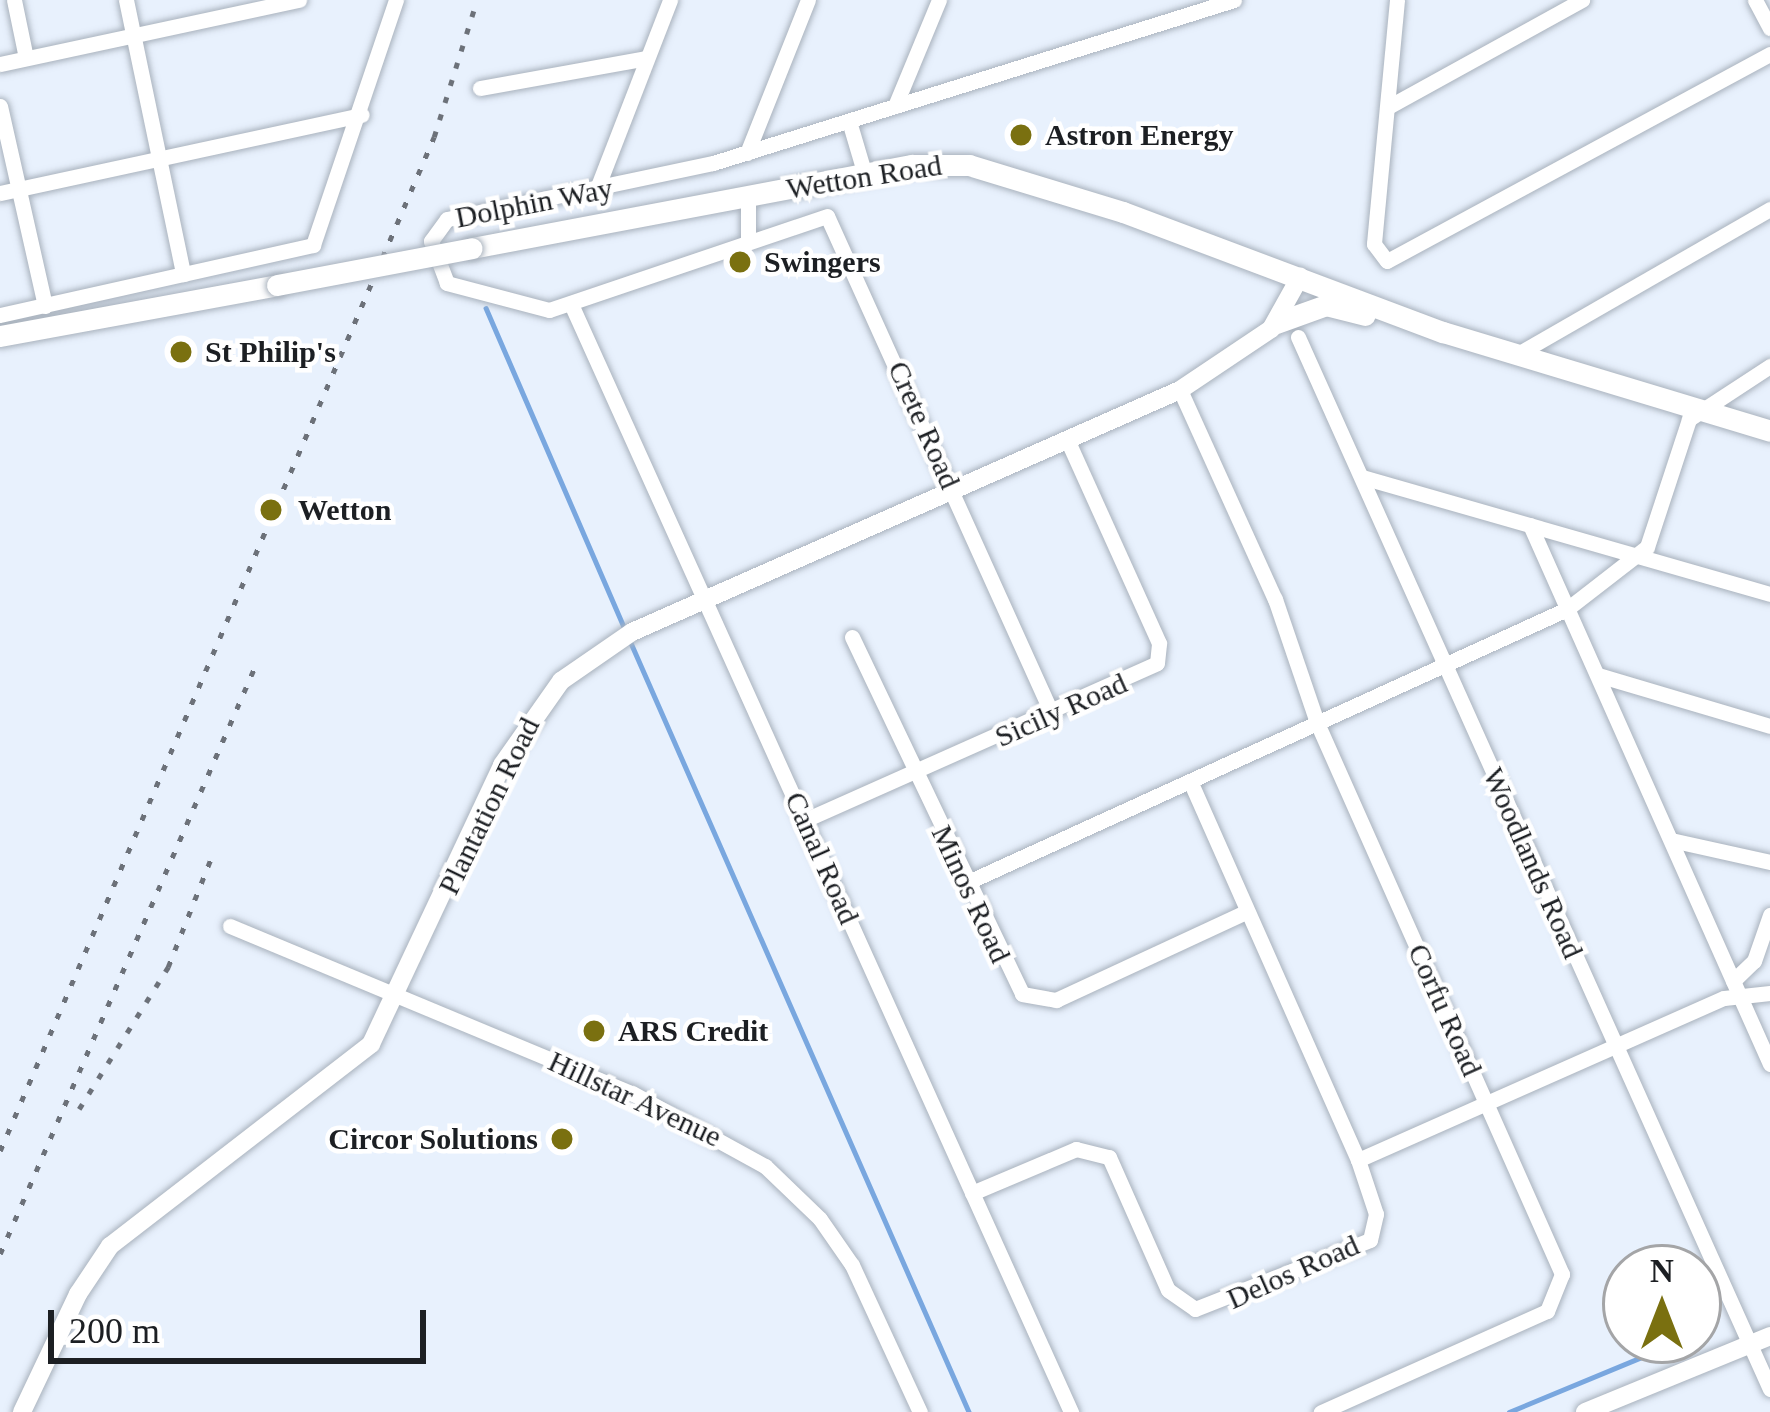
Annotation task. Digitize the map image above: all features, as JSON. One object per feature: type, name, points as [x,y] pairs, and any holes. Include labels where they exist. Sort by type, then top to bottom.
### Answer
[{"type":"main road","name":"Wetton Road","points":[[0,337],[748,195],[866,175],[969,165],[1300,277],[1412,321],[1770,431]]},
{"type":"main road","points":[[1276,323],[1326,305],[1412,321]]},
{"type":"street","points":[[14,0],[26,58]]},
{"type":"street","points":[[126,0],[183,274]]},
{"type":"street","points":[[0,64],[299,0]]},
{"type":"street","points":[[0,315],[314,245],[362,115],[396,0]]},
{"type":"street","points":[[596,191],[670,0]]},
{"type":"street","points":[[747,153],[808,0]]},
{"type":"street","points":[[896,106],[940,0]]},
{"type":"street","name":"Dolphin Way","points":[[748,240],[571,304],[533,310],[447,283],[431,242],[447,219],[596,191],[747,153],[1193,6],[1234,0]]},
{"type":"street","points":[[1396,0],[1374,244],[1383,259],[1400,259],[1770,54]]},
{"type":"street","points":[[1388,107],[1582,0]]},
{"type":"street","points":[[1755,0],[1770,28]]},
{"type":"street","points":[[480,88],[646,58]]},
{"type":"street","points":[[0,106],[9,191],[45,306]]},
{"type":"street","points":[[9,191],[362,115]]},
{"type":"street","points":[[849,121],[866,175]]},
{"type":"street","points":[[748,195],[748,240]]},
{"type":"street","points":[[1516,355],[1770,209]]},
{"type":"street","name":"Crete Road","points":[[748,240],[817,215],[832,220],[1052,714]]},
{"type":"street","name":"Plantation Road","points":[[22,1412],[78,1294],[110,1246],[162,1199],[329,1084],[371,1044],[399,996],[502,765],[538,707],[611,643],[1180,390],[1276,323],[1300,277]]},
{"type":"street","name":"Canal Road","points":[[571,304],[1071,1412]]},
{"type":"street","name":"Woodlands Road","points":[[1298,337],[1770,1389]]},
{"type":"street","points":[[968,882],[1192,785],[1567,610],[1640,556],[1683,428],[1698,410],[1770,366]]},
{"type":"street","name":"Corfu Road","points":[[1180,390],[1275,598],[1318,725],[1559,1265],[1559,1296],[1547,1311],[1321,1412]]},
{"type":"street","name":"Sicily Road","points":[[805,820],[1153,669],[1160,658],[1068,441]]},
{"type":"street","points":[[1362,477],[1770,594]]},
{"type":"street","points":[[1530,525],[1770,1064]]},
{"type":"street","name":"Minos Road","points":[[852,637],[1012,986],[1045,1001],[1243,913]]},
{"type":"street","points":[[1598,675],[1770,726]]},
{"type":"street","name":"Delos Road","points":[[972,1193],[1063,1153],[1100,1152],[1119,1174],[1168,1289],[1179,1303],[1209,1310],[1370,1240],[1376,1214],[1358,1160],[1243,913],[1192,785]]},
{"type":"street","points":[[1671,840],[1770,862]]},
{"type":"street","points":[[1358,1160],[1736,987],[1754,961],[1770,915]]},
{"type":"street","name":"Hillstar Avenue","points":[[230,926],[632,1094],[765,1166],[820,1219],[852,1265],[920,1412]]},
{"type":"street","points":[[1736,987],[1770,994]]},
{"type":"street","points":[[1585,1412],[1770,1336]]},
{"type":"waterway","points":[[486,308],[624,627]]},
{"type":"waterway","points":[[631,643],[969,1412]]},
{"type":"waterway","points":[[1509,1412],[1625,1364]]},
{"type":"railway","points":[[0,1151],[434,137],[477,0]]},
{"type":"railway","points":[[0,1254],[256,664]]},
{"type":"railway","points":[[79,1109],[168,967],[212,856]]},
{"type":"place","name":"Astron Energy","points":[[1021,135]]},
{"type":"place","name":"Swingers","points":[[740,262]]},
{"type":"place","name":"St Philip's","points":[[181,352]]},
{"type":"place","name":"Wetton","points":[[271,510]]},
{"type":"place","name":"ARS Credit","points":[[594,1031]]},
{"type":"place","name":"Circor Solutions","points":[[562,1139]]}]
